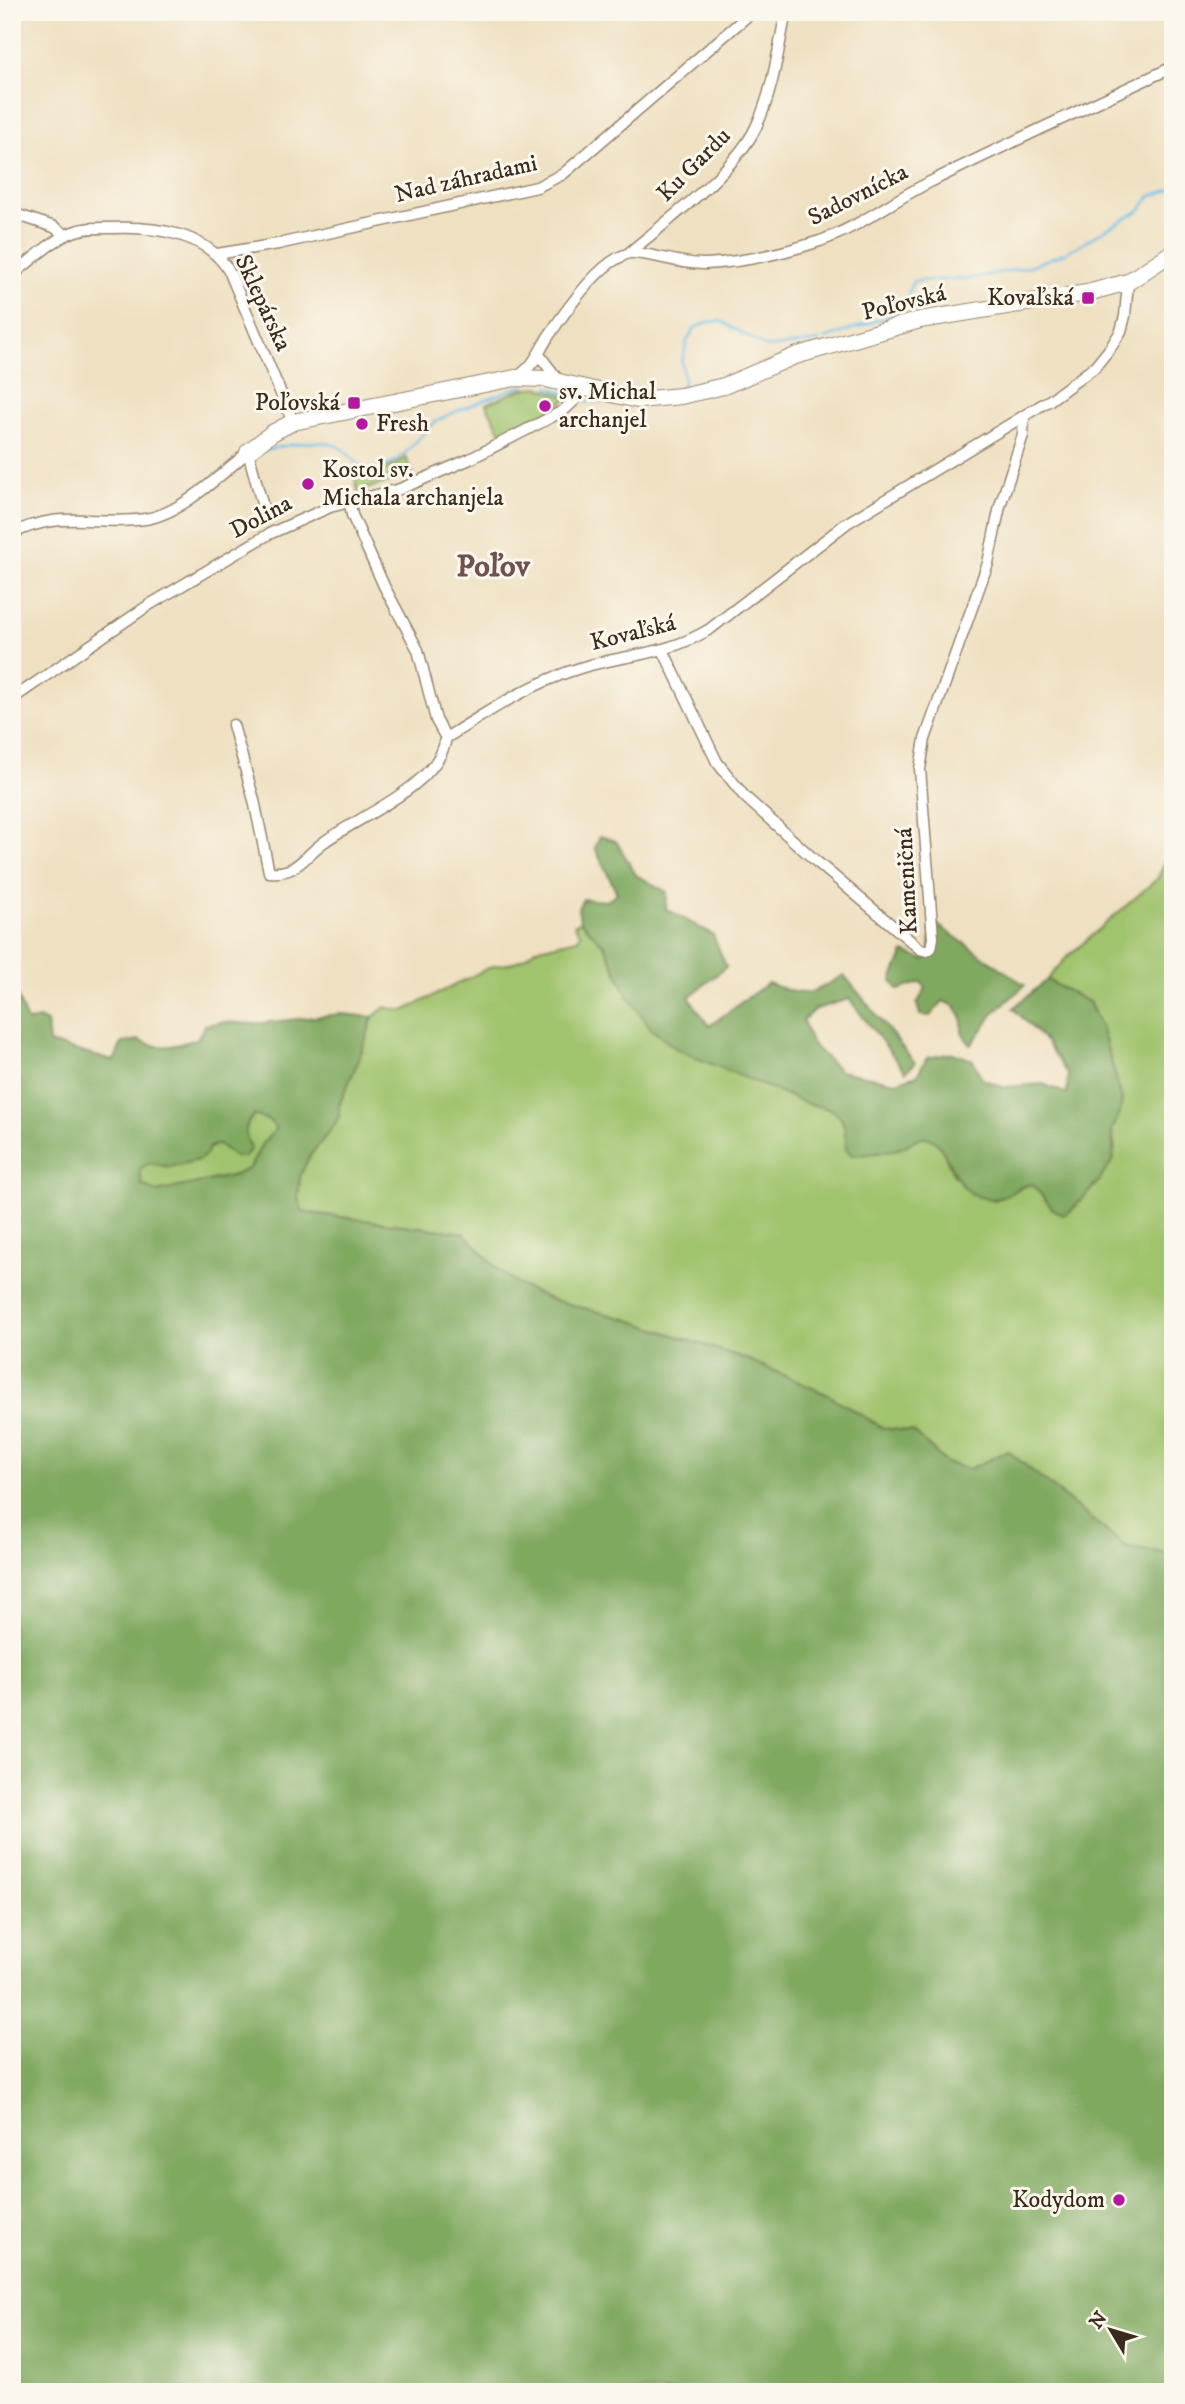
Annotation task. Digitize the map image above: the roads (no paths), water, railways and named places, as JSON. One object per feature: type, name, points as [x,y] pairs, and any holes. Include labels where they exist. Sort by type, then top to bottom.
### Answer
[{"type":"street","name":"Nad záhradami","points":[[216,254],[278,244],[537,187],[563,173],[752,12]]},
{"type":"street","name":"Ku Gardu","points":[[630,252],[685,207],[735,159],[747,143],[757,127],[773,76],[786,12]]},
{"type":"street","name":"Sadovnícka","points":[[630,252],[703,264],[777,254],[822,240],[845,230],[923,185],[1173,67]]},
{"type":"street","points":[[12,213],[54,227],[66,235]]},
{"type":"street","name":"Sklepárska","points":[[12,275],[66,235],[85,229],[125,227],[173,233],[196,241],[216,254],[230,272],[293,422]]},
{"type":"street","points":[[515,379],[540,356],[551,334],[596,276],[614,260],[630,252]]},
{"type":"street","name":"Poľovská","points":[[12,534],[44,520],[128,520],[159,515],[177,507],[272,433],[293,422],[515,379],[537,378],[581,389],[663,399],[724,386],[795,356],[920,320],[1087,293],[1128,282],[1173,252]]},
{"type":"street","name":"Kovaľská","points":[[233,725],[254,800],[269,872],[291,870],[324,842],[390,803],[405,791],[444,751],[446,738],[520,692],[547,680],[584,667],[681,645],[710,629],[847,523],[1077,381],[1094,367],[1121,331],[1128,282]]},
{"type":"street","points":[[540,356],[560,383]]},
{"type":"street","name":"Dolina","points":[[12,699],[152,603],[269,534],[330,507],[401,489],[470,459],[563,411],[578,397],[581,389]]},
{"type":"street","name":"Kameničná","points":[[663,650],[717,762],[744,796],[817,862],[920,949],[927,951],[931,948],[933,938],[920,769],[925,739],[988,563],[1000,506],[1023,435],[1024,416]]},
{"type":"street","points":[[248,452],[263,507]]},
{"type":"street","points":[[350,503],[352,515],[379,574],[418,650],[436,720],[446,738]]},
{"type":"waterway","points":[[825,339],[900,312],[914,281],[968,279],[1027,267],[1065,253],[1140,210],[1151,196],[1173,189]]},
{"type":"waterway","points":[[679,388],[684,382],[682,362],[687,341],[695,328],[708,322],[721,321],[767,348],[819,341]]},
{"type":"waterway","points":[[262,451],[315,442],[331,444],[345,451],[365,468],[381,468],[397,460],[440,419],[524,386]]},
{"type":"waterway","points":[[548,387],[568,394]]},
{"type":"waterway","points":[[631,391],[652,391]]},
{"type":"waterway","points":[[585,401],[613,402]]},
{"type":"place","name":"Kovaľská","points":[[1088,298]]},
{"type":"place","name":"Poľovská","points":[[354,403]]},
{"type":"place","name":"sv. Michal archanjel","points":[[545,406]]},
{"type":"place","name":"Fresh","points":[[362,424]]},
{"type":"place","name":"Kostol sv. Michala archanjela","points":[[308,484]]},
{"type":"place","name":"Kodydom","points":[[1119,2200]]},
{"type":"district","name":"Poľov","points":[[493,567]]}]
